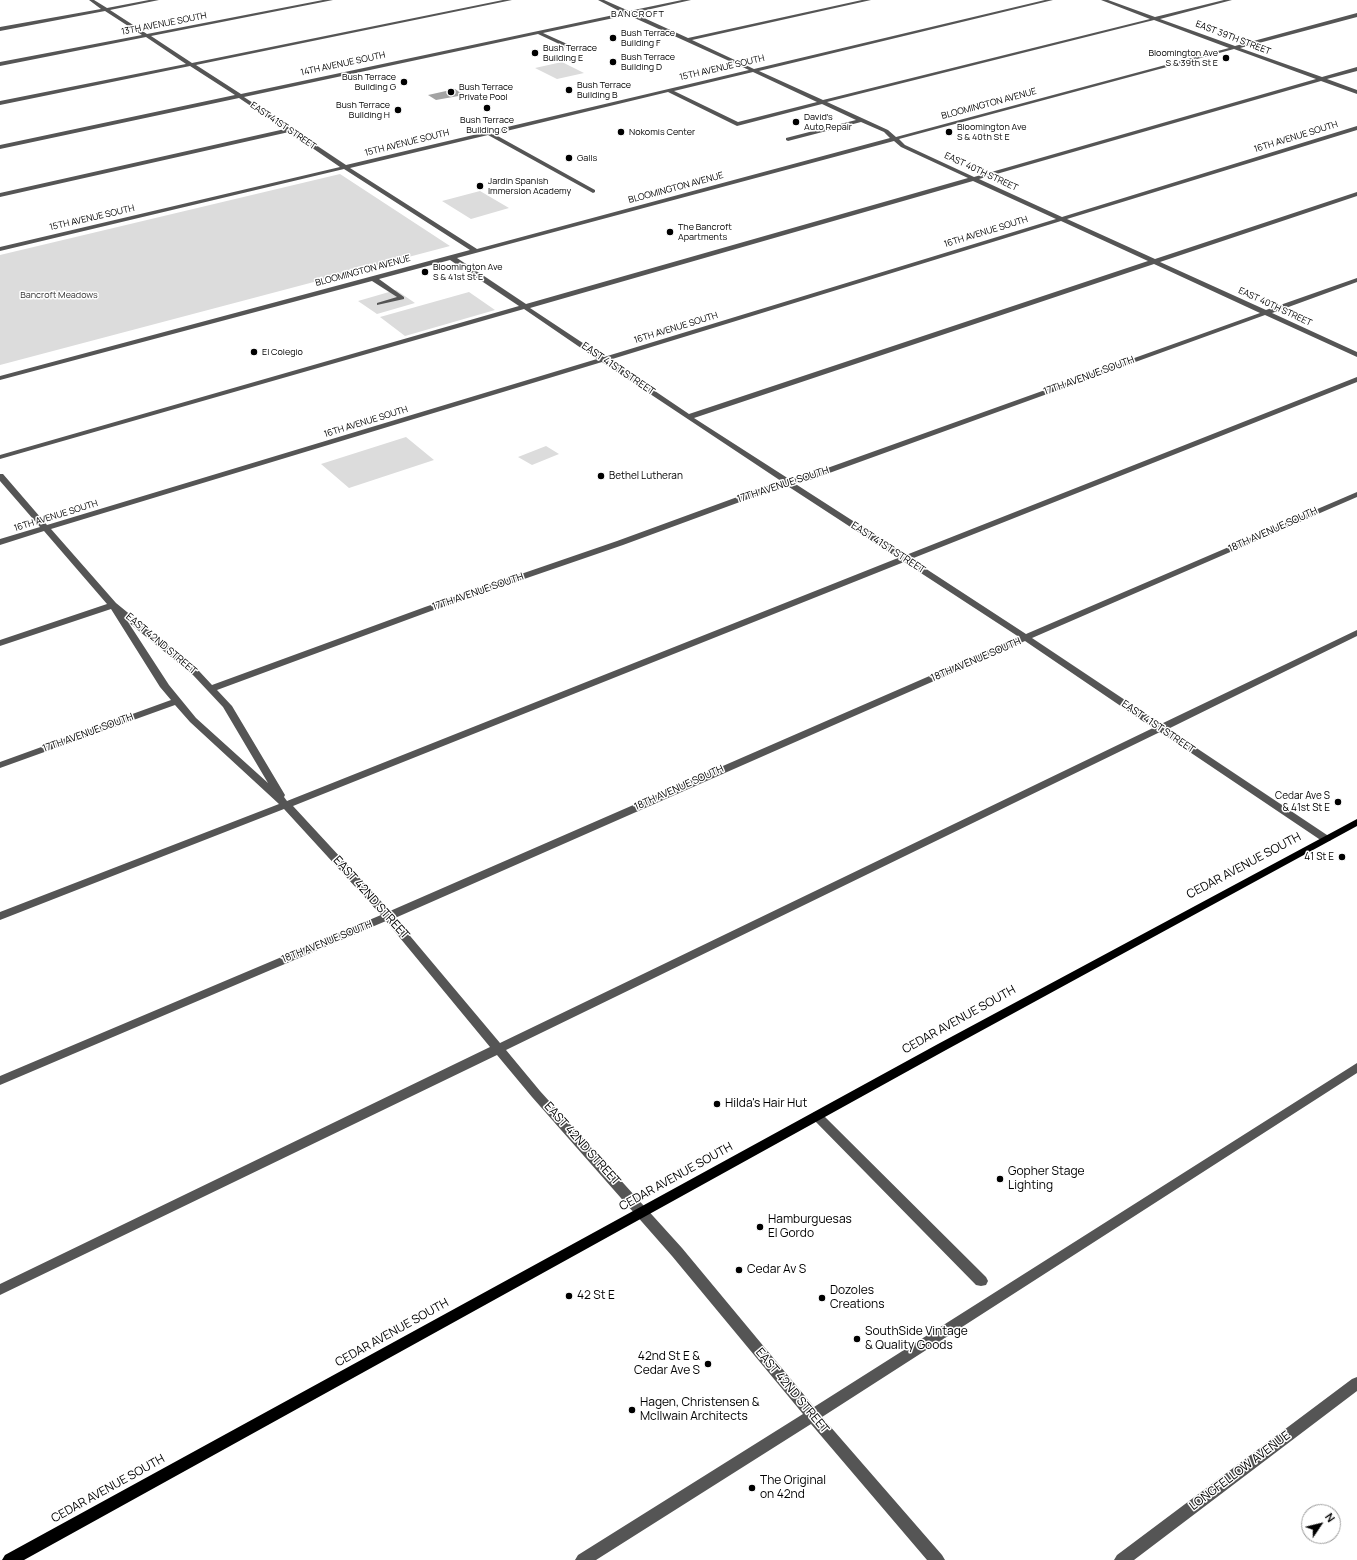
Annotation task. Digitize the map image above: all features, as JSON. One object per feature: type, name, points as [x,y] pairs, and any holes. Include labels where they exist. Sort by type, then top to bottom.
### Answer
[{"type":"main road","name":"CEDAR AVENUE SOUTH","points":[[10,1560],[817,1116],[1357,822]]},
{"type":"street","name":"EAST 41ST STREET","points":[[92,0],[476,251]]},
{"type":"street","points":[[0,29],[157,0]]},
{"type":"street","name":"13TH AVENUE SOUTH","points":[[0,64],[331,0]]},
{"type":"street","points":[[0,103],[510,0]]},
{"type":"street","name":"EAST 40TH STREET","points":[[600,0],[886,131],[903,146],[1357,355]]},
{"type":"street","name":"14TH AVENUE SOUTH","points":[[0,147],[689,0]]},
{"type":"street","points":[[687,40],[869,0]]},
{"type":"street","name":"15TH AVENUE SOUTH","points":[[0,249],[1051,0]]},
{"type":"street","name":"EAST 39TH STREET","points":[[1103,0],[1357,92]]},
{"type":"street","points":[[668,90],[737,124],[1230,0]]},
{"type":"street","name":"BLOOMINGTON AVENUE","points":[[0,378],[1357,15]]},
{"type":"street","points":[[538,32],[574,49]]},
{"type":"street","points":[[0,456],[1357,69]]},
{"type":"street","points":[[788,139],[861,120]]},
{"type":"street","name":"16TH AVENUE SOUTH","points":[[0,542],[604,359],[1357,128]]},
{"type":"street","points":[[0,195],[290,130]]},
{"type":"street","points":[[488,133],[593,192]]},
{"type":"street","points":[[688,417],[1357,194]]},
{"type":"street","name":"EAST 41ST STREET","points":[[451,257],[526,306],[688,417],[1026,638],[1326,839]]},
{"type":"street","points":[[373,278],[402,298],[379,304]]},
{"type":"street","name":"17TH AVENUE SOUTH","points":[[210,689],[428,609],[620,543],[787,482],[810,477],[1357,280]]},
{"type":"street","points":[[0,916],[1357,379]]},
{"type":"street","name":"EAST 42ND STREET","points":[[0,476],[113,605],[165,687],[193,720],[286,804],[370,894],[536,1094],[677,1252],[812,1415],[937,1560]]},
{"type":"street","name":"18TH AVENUE SOUTH","points":[[0,1081],[350,931],[388,917],[702,778],[1357,494]]},
{"type":"street","points":[[0,643],[113,605]]},
{"type":"street","name":"EAST 42ND STREET","points":[[113,605],[196,673],[227,706],[286,804]]},
{"type":"street","points":[[0,1290],[1357,633]]},
{"type":"street","name":"17TH AVENUE SOUTH","points":[[0,765],[177,701]]},
{"type":"street","points":[[583,1560],[1357,1067]]},
{"type":"street","points":[[817,1116],[981,1281]]},
{"type":"street","name":"LONGFELLOW AVENUE","points":[[1122,1560],[1357,1383]]},
{"type":"green space","points":[[562,62],[584,73],[557,79],[535,68]]},
{"type":"green space","name":"Bancroft Meadows","points":[[340,174],[450,246],[0,365],[0,255]]},
{"type":"green space","points":[[480,191],[509,208],[471,219],[442,201]]},
{"type":"green space","points":[[396,290],[415,303],[377,314],[358,301]]},
{"type":"green space","points":[[469,292],[495,310],[405,336],[380,317]]},
{"type":"green space","points":[[406,437],[434,460],[349,488],[321,464]]},
{"type":"green space","points":[[546,446],[559,454],[532,465],[518,457]]},
{"type":"shaded area","name":"Bush Terrace Private Pool","points":[[455,89],[464,95],[436,100],[428,95]]},
{"type":"place","name":"Bush Terrace Building F","points":[[613,38]]},
{"type":"place","name":"Bush Terrace Building E","points":[[535,53]]},
{"type":"place","name":"Bloomington Ave S & 39th St E","points":[[1226,58]]},
{"type":"place","name":"Bush Terrace Building D","points":[[613,62]]},
{"type":"place","name":"Bush Terrace Building G","points":[[404,82]]},
{"type":"place","name":"Bush Terrace Building B","points":[[569,90]]},
{"type":"place","name":"Bush Terrace Private Pool","points":[[451,92]]},
{"type":"place","name":"Bush Terrace Building C","points":[[487,108]]},
{"type":"place","name":"Bush Terrace Building H","points":[[398,110]]},
{"type":"place","name":"David's Auto Repair","points":[[796,122]]},
{"type":"place","name":"Nokomis Center","points":[[621,132]]},
{"type":"place","name":"Bloomington Ave S & 40th St E","points":[[949,132]]},
{"type":"place","name":"Galls","points":[[569,158]]},
{"type":"place","name":"Jardin Spanish Immersion Academy","points":[[480,186]]},
{"type":"place","name":"The Bancroft Apartments","points":[[670,232]]},
{"type":"place","name":"Bloomington Ave S & 41st St E","points":[[425,272]]},
{"type":"place","name":"El Colegio","points":[[254,352]]},
{"type":"place","name":"Bethel Lutheran","points":[[601,476]]},
{"type":"place","name":"Cedar Ave S & 41st St E","points":[[1338,802]]},
{"type":"place","name":"41 St E","points":[[1342,857]]},
{"type":"place","name":"Hilda's Hair Hut","points":[[717,1104]]},
{"type":"place","name":"Gopher Stage Lighting","points":[[1000,1179]]},
{"type":"place","name":"Hamburguesas El Gordo","points":[[760,1227]]},
{"type":"place","name":"Cedar Av S","points":[[739,1270]]},
{"type":"place","name":"42 St E","points":[[569,1296]]},
{"type":"place","name":"Dozoles Creations","points":[[822,1298]]},
{"type":"place","name":"SouthSide Vintage & Quality Goods","points":[[857,1339]]},
{"type":"place","name":"42nd St E & Cedar Ave S","points":[[708,1364]]},
{"type":"place","name":"Hagen, Christensen & McIlwain Architects","points":[[632,1410]]},
{"type":"place","name":"The Original on 42nd","points":[[752,1488]]},
{"type":"district","name":"BANCROFT","points":[[638,14]]}]
